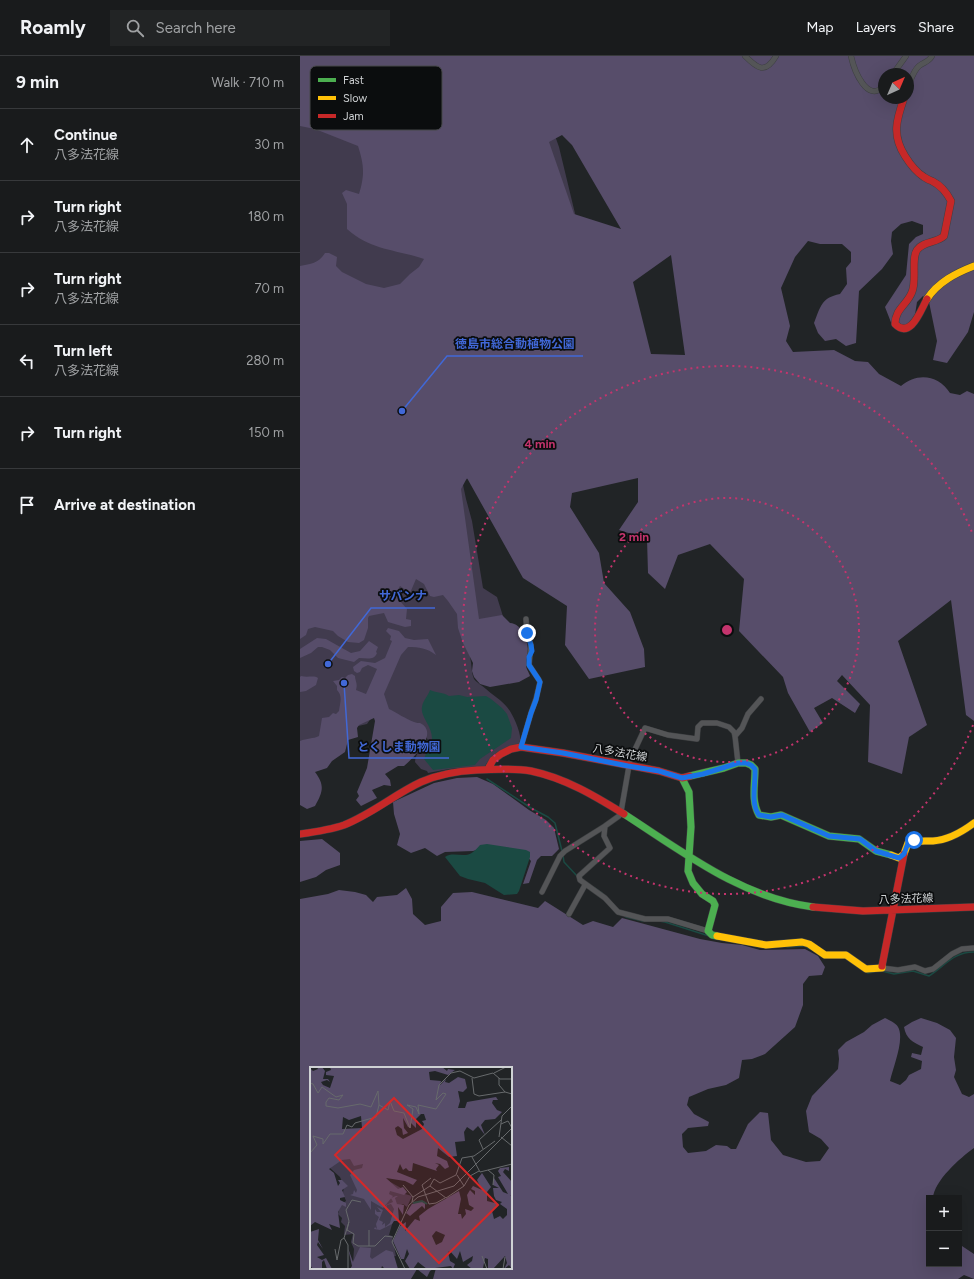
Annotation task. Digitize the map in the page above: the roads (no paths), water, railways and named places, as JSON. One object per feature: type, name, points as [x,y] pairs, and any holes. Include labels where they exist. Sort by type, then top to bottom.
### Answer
[{"type":"main road","points":[[902,104],[896,128],[899,147],[912,166],[925,178],[941,188],[948,195],[951,201],[944,236],[940,240],[918,248],[914,255],[915,269],[912,293],[895,316],[895,324],[899,328],[905,329],[916,322],[926,300],[934,289],[952,276],[974,266]]},
{"type":"main road","name":"八多法花線","points":[[488,769],[490,763],[499,755],[521,747],[563,753],[659,771],[682,778],[703,774],[738,763]]},
{"type":"main road","points":[[738,763],[746,763],[755,769],[754,794],[756,811],[759,815],[771,817],[782,815],[829,836],[860,839],[876,851],[899,858],[904,854]]},
{"type":"main road","name":"八多法花線","points":[[300,834],[326,830],[345,824],[414,784],[434,776],[454,772],[488,769],[515,769],[552,776],[572,784],[621,812],[688,855],[726,877],[755,891],[784,901],[826,910],[855,912],[974,907]]},
{"type":"main road","points":[[682,778],[689,792],[691,827],[688,871],[693,883],[702,894],[713,901],[715,905],[708,931],[712,935],[766,945],[802,942],[829,956],[846,955],[866,969],[882,968],[904,854],[908,843],[914,840],[941,840],[963,832],[974,823]]},
{"type":"street","points":[[745,56],[758,68],[768,66],[776,56]]},
{"type":"street","points":[[851,56],[856,71],[868,90],[872,92],[878,90]]},
{"type":"street","points":[[897,68],[906,56]]},
{"type":"street","points":[[914,73],[918,67],[928,61],[932,56]]},
{"type":"street","points":[[521,747],[536,700],[540,682],[529,665],[529,657],[532,651],[527,633],[526,619]]},
{"type":"street","points":[[735,736],[742,728],[748,714],[761,699]]},
{"type":"street","points":[[542,892],[560,856],[565,851],[619,816],[621,812],[628,766],[645,728],[668,735],[697,738],[698,727],[702,723],[717,723],[729,727],[734,732],[735,736],[738,763]]},
{"type":"street","points":[[605,826],[604,836],[610,848],[579,876],[580,880],[605,898],[618,912],[645,919],[668,920],[708,931]]},
{"type":"street","points":[[569,914],[585,885]]},
{"type":"street","points":[[882,968],[898,970],[915,968],[926,971],[933,969],[952,954],[962,949],[974,948]]},
{"type":"waterway","points":[[487,779],[531,808],[548,817],[555,823],[562,851]]},
{"type":"waterway","points":[[563,855],[564,862],[577,876]]},
{"type":"waterway","points":[[595,888],[602,893]]},
{"type":"waterway","points":[[624,915],[626,917],[643,921]]},
{"type":"waterway","points":[[659,921],[709,936]]},
{"type":"waterway","points":[[787,947],[805,946],[810,949]]},
{"type":"waterway","points":[[882,971],[894,974],[913,971],[929,976],[960,954],[974,952]]},
{"type":"waterway","points":[[866,972],[874,972]]},
{"type":"place","name":"徳島市総合動植物公園","points":[[402,411]]},
{"type":"place","name":"サバンナ","points":[[328,664]]},
{"type":"place","name":"とくしま動物園","points":[[344,683]]}]
